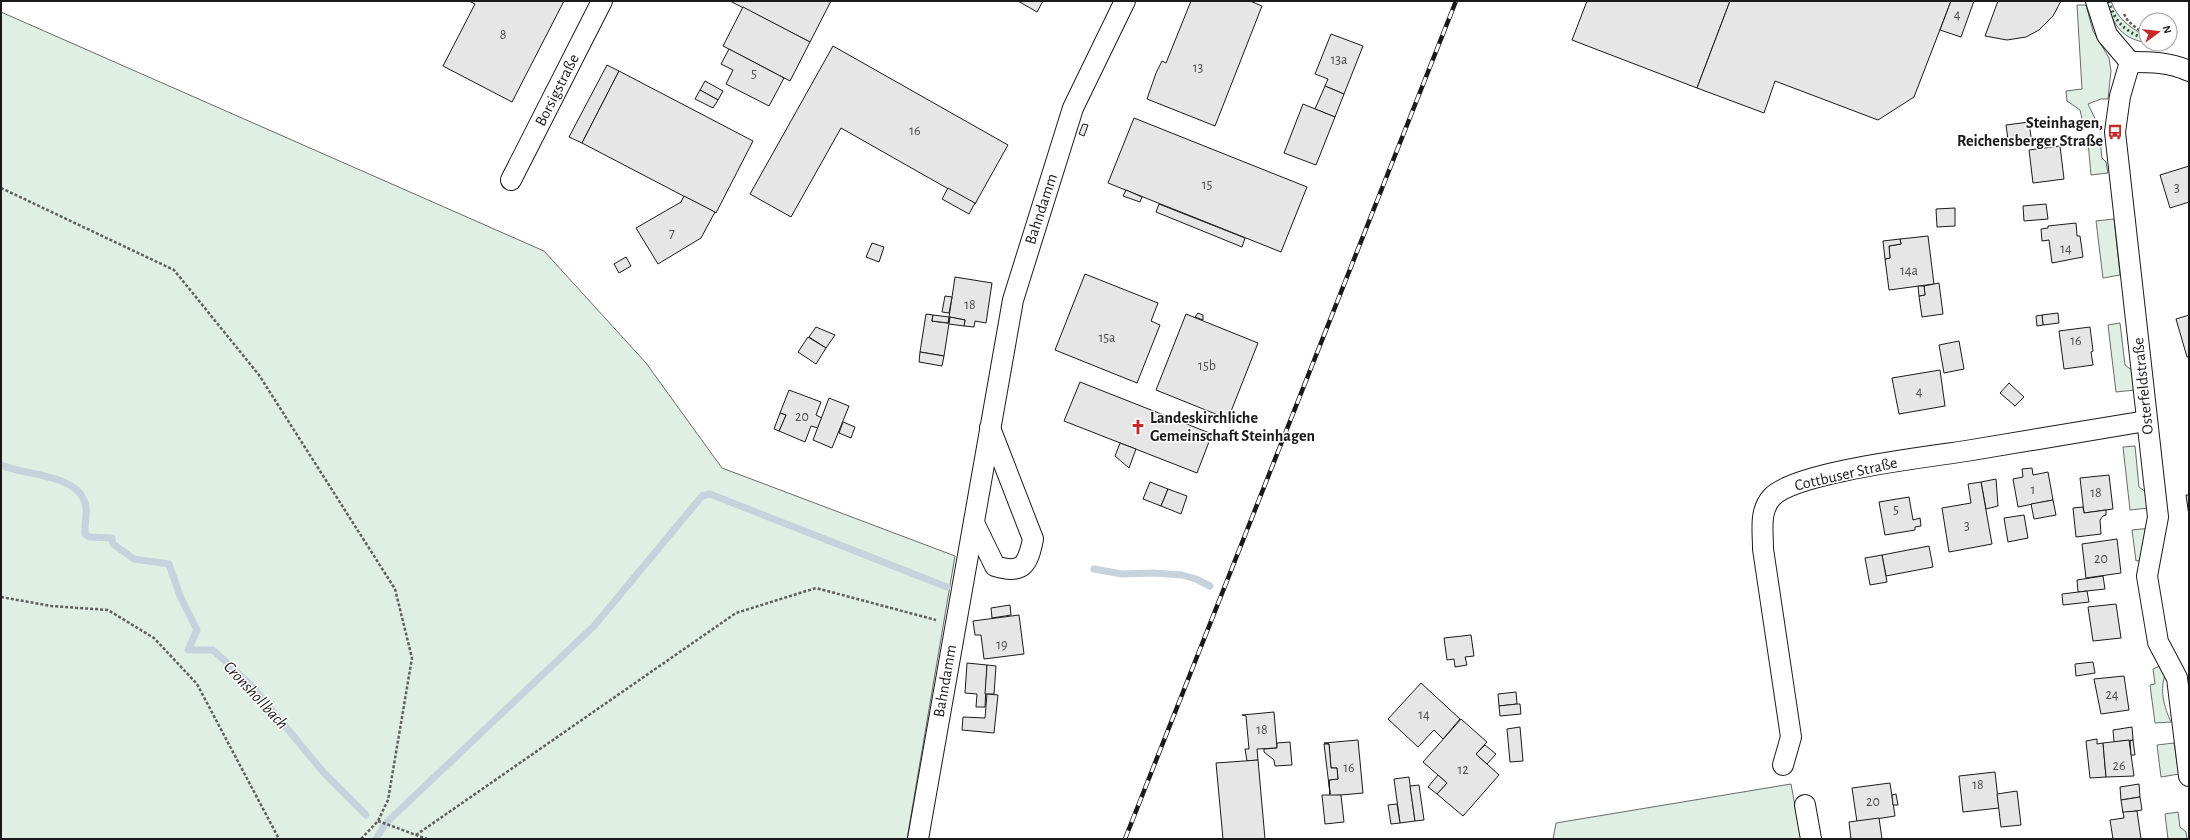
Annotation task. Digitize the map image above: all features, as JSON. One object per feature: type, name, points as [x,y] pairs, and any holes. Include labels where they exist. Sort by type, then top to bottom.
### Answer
[{"type":"street","name":"Borsigstraße","points":[[512,180],[602,1]]},
{"type":"street","name":"Bahndamm","points":[[918,839],[1013,300],[1073,108],[1125,1]]},
{"type":"street","points":[[2096,1],[2107,35],[2130,62],[2154,62],[2177,66],[2189,71]]},
{"type":"street","name":"Osterfeldstraße","points":[[2130,62],[2120,96],[2115,132],[2146,421],[2158,517],[2147,576],[2158,642],[2177,678],[2189,776]]},
{"type":"street","name":"Cottbuser Straße","points":[[1783,765],[1791,737],[1763,548],[1762,524],[1764,508],[1773,496],[1791,484],[1847,470],[2146,421]]},
{"type":"street","points":[[974,523],[995,566],[1010,571],[1023,566],[1030,557],[1033,538],[990,428]]},
{"type":"street","points":[[1806,805],[1811,839]]},
{"type":"path","points":[[2122,11],[2128,21],[2138,29]]},
{"type":"path","points":[[1,188],[174,270],[259,375],[395,589],[412,658],[388,800],[378,821],[361,839]]},
{"type":"path","points":[[416,835],[736,613],[816,588],[955,625]]},
{"type":"path","points":[[1,597],[51,606],[108,610],[154,638],[197,684],[279,839]]},
{"type":"path","points":[[378,821],[427,839]]},
{"type":"green space","points":[[2106,1],[2111,1],[2120,17],[2138,32],[2138,41],[2128,36],[2118,28],[2111,16]]},
{"type":"green space","points":[[2077,5],[2086,5],[2093,31],[2109,58],[2111,71],[2108,99],[2101,99],[2088,104],[2098,125],[2084,127],[2080,110],[2067,101],[2066,91],[2082,89]]},
{"type":"green space","points":[[1,12],[544,251],[646,363],[722,468],[955,556],[907,839],[1,839]]},
{"type":"green space","points":[[2100,141],[2102,158],[2106,162],[2108,173],[2091,175],[2088,142]]},
{"type":"green space","points":[[2114,219],[2120,275],[2103,278],[2096,221]]},
{"type":"green space","points":[[2120,323],[2125,365],[2133,371],[2135,390],[2116,392],[2108,325]]},
{"type":"green space","points":[[2135,446],[2139,487],[2147,493],[2149,508],[2130,510],[2123,447]]},
{"type":"green space","points":[[2151,528],[2143,560],[2136,561],[2132,530]]},
{"type":"green space","points":[[2162,665],[2166,673],[2163,685],[2163,698],[2171,722],[2155,723],[2150,685],[2155,684],[2153,669]]},
{"type":"green space","points":[[2174,743],[2179,774],[2161,777],[2157,745]]},
{"type":"green space","points":[[1791,784],[1801,839],[1553,839],[1556,823]]},
{"type":"green space","points":[[2178,812],[2180,827],[2186,832],[2187,839],[2168,839],[2165,814]]},
{"type":"building","points":[[469,1],[564,1],[512,102],[443,66],[475,4]]},
{"type":"building","points":[[730,1],[831,1],[810,42]]},
{"type":"building","points":[[1018,1],[1043,1],[1037,12]]},
{"type":"building","points":[[1191,1],[1250,1],[1262,6],[1215,126],[1147,99],[1162,61],[1166,63]]},
{"type":"building","points":[[1587,1],[1730,1],[1697,88],[1572,40]]},
{"type":"building","points":[[1730,1],[1951,1],[1914,97],[1878,120],[1775,81],[1764,113],[1697,88]]},
{"type":"building","points":[[1951,1],[1974,1],[1961,37],[1940,30]]},
{"type":"building","points":[[1998,1],[2061,1],[2053,16],[2039,30],[2026,37],[2007,40],[1985,36]]},
{"type":"building","points":[[743,7],[810,42],[790,81],[723,46]]},
{"type":"building","points":[[1331,34],[1363,46],[1344,94],[1325,86],[1328,79],[1315,74]]},
{"type":"building","points":[[833,46],[1008,145],[975,204],[841,128],[791,217],[750,194]]},
{"type":"building","points":[[729,49],[784,78],[769,106],[726,84],[733,70],[721,64]]},
{"type":"building","points":[[607,65],[619,71],[582,143],[569,137]]},
{"type":"building","points":[[619,71],[753,141],[716,213],[582,143]]},
{"type":"building","points":[[705,81],[723,91],[718,100],[700,90]]},
{"type":"building","points":[[1325,86],[1344,94],[1335,117],[1315,109]]},
{"type":"building","points":[[700,90],[718,100],[713,108],[695,99]]},
{"type":"building","points":[[1303,104],[1335,117],[1316,165],[1284,153]]},
{"type":"building","points":[[1134,118],[1307,187],[1281,252],[1108,183]]},
{"type":"building","points":[[2029,122],[2032,144],[2009,147],[2006,125]]},
{"type":"building","points":[[1083,124],[1088,125],[1084,136],[1079,134]]},
{"type":"building","points":[[2060,146],[2064,179],[2033,183],[2029,150]]},
{"type":"building","points":[[2189,166],[2189,202],[2170,208],[2160,175]]},
{"type":"building","points":[[948,188],[975,203],[969,214],[942,199]]},
{"type":"building","points":[[1126,190],[1142,197],[1140,202],[1123,196]]},
{"type":"building","points":[[684,196],[715,212],[701,238],[658,264],[636,228],[681,202]]},
{"type":"building","points":[[1159,204],[1245,238],[1242,247],[1156,212]]},
{"type":"building","points":[[2046,204],[2048,219],[2024,221],[2023,206]]},
{"type":"building","points":[[1955,208],[1955,226],[1937,227],[1936,209]]},
{"type":"building","points":[[2076,223],[2077,236],[2080,236],[2083,257],[2052,263],[2049,240],[2042,241],[2041,229],[2048,228],[2048,226]]},
{"type":"building","points":[[1928,236],[1934,284],[1889,290],[1885,259],[1890,258],[1889,246],[1901,244],[1900,239]]},
{"type":"building","points":[[1900,239],[1901,244],[1889,246],[1890,258],[1885,259],[1883,241]]},
{"type":"building","points":[[872,243],[884,247],[879,262],[866,257]]},
{"type":"building","points":[[626,257],[631,266],[619,273],[614,264]]},
{"type":"building","points":[[1085,274],[1158,303],[1151,321],[1160,325],[1137,383],[1055,350]]},
{"type":"building","points":[[955,277],[992,283],[986,323],[975,321],[974,327],[964,326],[965,320],[949,317]]},
{"type":"building","points":[[1939,283],[1943,314],[1922,317],[1919,296],[1925,295],[1924,286]]},
{"type":"building","points":[[1918,286],[1924,286],[1925,295],[1919,296]]},
{"type":"building","points":[[945,296],[952,297],[949,313],[942,312]]},
{"type":"building","points":[[1198,313],[1203,315],[1203,320],[1195,317]]},
{"type":"building","points":[[2058,313],[2059,323],[2043,325],[2042,315]]},
{"type":"building","points":[[926,314],[933,315],[932,321],[948,323],[950,317],[944,356],[920,352]]},
{"type":"building","points":[[1186,314],[1258,343],[1228,419],[1156,390]]},
{"type":"building","points":[[933,315],[949,317],[948,323],[932,321]]},
{"type":"building","points":[[2042,315],[2043,325],[2037,326],[2036,316]]},
{"type":"building","points":[[2189,315],[2189,357],[2187,357],[2176,319]]},
{"type":"building","points":[[950,317],[965,320],[964,326],[949,324]]},
{"type":"building","points":[[816,327],[835,335],[826,348],[809,337]]},
{"type":"building","points":[[2090,327],[2093,365],[2064,369],[2059,331]]},
{"type":"building","points":[[808,337],[826,348],[816,364],[798,352]]},
{"type":"building","points":[[1959,341],[1964,369],[1944,373],[1939,345]]},
{"type":"building","points":[[920,352],[944,356],[942,366],[919,362]]},
{"type":"building","points":[[1940,370],[1945,406],[1899,414],[1892,378]]},
{"type":"building","name":"Landeskirchliche Gemeinschaft Steinhagen","points":[[1080,382],[1212,434],[1197,473],[1064,421]]},
{"type":"building","points":[[2009,383],[2024,397],[2015,406],[2000,393]]},
{"type":"building","points":[[789,390],[821,402],[816,415],[822,418],[818,428],[811,426],[805,442],[779,431],[786,415],[780,413]]},
{"type":"building","points":[[829,398],[849,406],[832,448],[813,440]]},
{"type":"building","points":[[780,413],[786,415],[779,431],[774,429]]},
{"type":"building","points":[[843,422],[855,427],[851,438],[839,433]]},
{"type":"building","points":[[1120,443],[1136,449],[1129,468],[1115,456]]},
{"type":"building","points":[[2032,468],[2033,475],[2048,472],[2053,500],[2018,507],[2013,479],[2023,477],[2022,469]]},
{"type":"building","points":[[2109,475],[2113,509],[2084,513],[2080,478]]},
{"type":"building","points":[[1996,479],[1998,506],[1986,509],[1981,482]]},
{"type":"building","points":[[1150,482],[1168,489],[1161,506],[1143,499]]},
{"type":"building","points":[[1981,482],[1992,544],[1949,552],[1942,508],[1971,503],[1968,484]]},
{"type":"building","points":[[1168,489],[1187,496],[1181,514],[1161,506]]},
{"type":"building","points":[[2186,495],[2189,495],[2189,516]]},
{"type":"building","points":[[1909,497],[1913,520],[1920,518],[1921,526],[1915,527],[1915,530],[1885,535],[1879,502]]},
{"type":"building","points":[[2053,500],[2056,515],[2034,519],[2031,504]]},
{"type":"building","points":[[2083,507],[2084,513],[2106,510],[2106,515],[2100,520],[2101,534],[2076,537],[2073,508]]},
{"type":"building","points":[[2024,515],[2028,538],[2008,542],[2004,518]]},
{"type":"building","points":[[2117,539],[2121,573],[2086,578],[2082,544]]},
{"type":"building","points":[[1929,546],[1933,567],[1886,576],[1882,555]]},
{"type":"building","points":[[1882,555],[1887,582],[1870,585],[1865,558]]},
{"type":"building","points":[[2103,576],[2105,589],[2078,592],[2077,580]]},
{"type":"building","points":[[2087,591],[2089,602],[2063,605],[2062,594]]},
{"type":"building","points":[[2116,604],[2121,638],[2093,641],[2088,607]]},
{"type":"building","points":[[1010,605],[1011,615],[992,618],[991,608]]},
{"type":"building","points":[[1019,615],[1024,654],[984,659],[981,635],[975,635],[973,621]]},
{"type":"building","points":[[1471,635],[1474,656],[1465,657],[1467,665],[1455,667],[1454,659],[1447,660],[1444,638]]},
{"type":"building","points":[[2093,662],[2095,673],[2076,676],[2075,664]]},
{"type":"building","points":[[967,663],[987,665],[985,707],[976,707],[977,694],[965,693]]},
{"type":"building","points":[[987,665],[996,666],[994,694],[985,694]]},
{"type":"building","points":[[2124,676],[2129,710],[2101,714],[2094,679]]},
{"type":"building","points":[[1421,683],[1460,719],[1443,739],[1434,730],[1418,747],[1388,719]]},
{"type":"building","points":[[1516,692],[1517,704],[1499,706],[1498,694]]},
{"type":"building","points":[[987,694],[998,695],[994,733],[962,730],[963,717],[985,718]]},
{"type":"building","points":[[1520,704],[1521,714],[1500,716],[1499,706]]},
{"type":"building","points":[[1274,712],[1277,748],[1257,749],[1258,760],[1247,761],[1245,749],[1249,749],[1246,716],[1242,715]]},
{"type":"building","points":[[1461,719],[1487,742],[1476,754],[1499,775],[1463,816],[1437,794],[1447,783],[1423,762]]},
{"type":"building","points":[[1520,727],[1523,761],[1510,762],[1507,729]]},
{"type":"building","points":[[2132,727],[2133,740],[2114,742],[2113,730]]},
{"type":"building","points":[[2097,739],[2097,744],[2103,743],[2106,777],[2090,778],[2086,741]]},
{"type":"building","points":[[1358,740],[1363,793],[1330,796],[1329,780],[1338,779],[1337,768],[1331,768],[1329,744],[1324,743]]},
{"type":"building","points":[[2129,740],[2134,776],[2106,777],[2103,743]]},
{"type":"building","points":[[2133,740],[2135,755],[2131,755],[2130,741]]},
{"type":"building","points":[[1290,742],[1292,765],[1275,766],[1274,760],[1264,752],[1264,749],[1277,748],[1277,743]]},
{"type":"building","points":[[1324,744],[1329,744],[1331,768],[1337,768],[1338,779],[1329,780],[1330,794]]},
{"type":"building","points":[[1485,745],[1496,754],[1487,764],[1476,754]]},
{"type":"building","points":[[1258,760],[1265,839],[1223,839],[1216,763]]},
{"type":"building","points":[[1995,772],[1999,808],[1963,812],[1959,776]]},
{"type":"building","points":[[1438,775],[1447,783],[1437,794],[1428,787]]},
{"type":"building","points":[[1409,777],[1415,821],[1400,823],[1394,779]]},
{"type":"building","points":[[1890,783],[1895,816],[1857,822],[1852,788]]},
{"type":"building","points":[[2139,784],[2140,797],[2121,800],[2120,787]]},
{"type":"building","points":[[1419,785],[1424,820],[1415,821],[1410,786]]},
{"type":"building","points":[[2017,791],[2021,825],[2001,827],[1997,794]]},
{"type":"building","points":[[1896,794],[1898,805],[1893,805],[1892,795]]},
{"type":"building","points":[[1322,795],[1341,795],[1344,822],[1325,824]]},
{"type":"building","points":[[2140,797],[2142,810],[2123,813],[2121,800]]},
{"type":"building","points":[[1397,804],[1400,823],[1391,824],[1388,805]]},
{"type":"building","points":[[2137,811],[2141,839],[2113,839],[2110,820],[2124,818],[2123,812]]},
{"type":"building","points":[[1879,818],[1882,839],[1851,839],[1849,822]]},
{"type":"waterway","name":"Cronshollbach","points":[[1,465],[47,476],[70,485],[78,491],[84,500],[86,513],[85,534],[89,537],[112,538],[113,544],[134,559],[169,564],[180,596],[197,630],[188,650],[213,650],[252,686],[324,773],[366,815]]},
{"type":"waterway","points":[[387,822],[594,626],[702,496],[710,494],[947,587]]},
{"type":"waterway","points":[[1094,569],[1122,574],[1154,573],[1182,575],[1196,579],[1210,586]]},
{"type":"waterway","points":[[376,839],[384,826]]},
{"type":"railway","points":[[1125,839],[1456,1]]},
{"type":"hedge","points":[[2109,1],[2114,14],[2121,24],[2130,32],[2138,36]]},
{"type":"place","name":"Steinhagen, Reichensberger Straße","points":[[2115,132]]},
{"type":"place","name":"Landeskirchliche Gemeinschaft Steinhagen","points":[[1138,427]]}]
